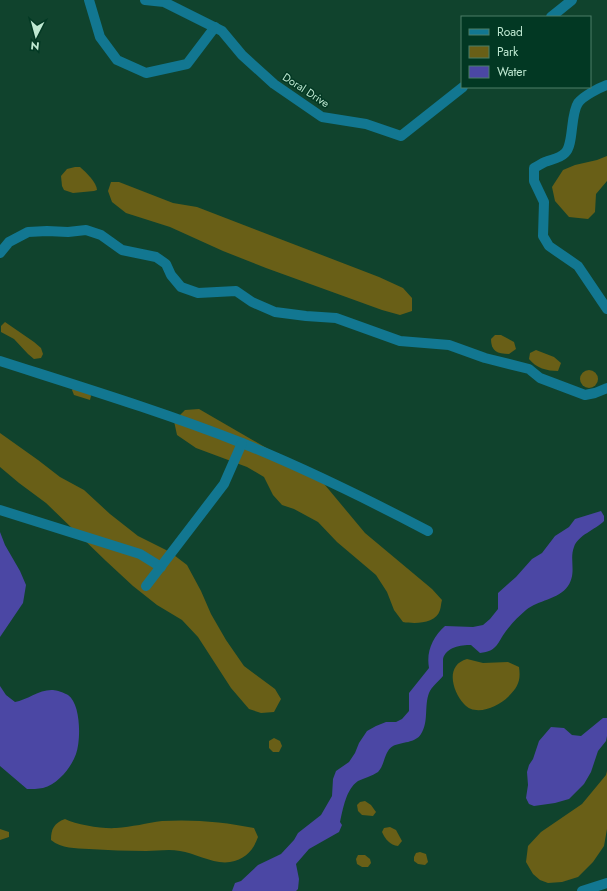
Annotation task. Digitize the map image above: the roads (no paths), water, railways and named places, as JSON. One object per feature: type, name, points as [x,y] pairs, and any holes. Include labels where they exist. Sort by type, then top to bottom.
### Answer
[{"type":"street","points":[[89,0],[100,37],[116,60],[146,73],[187,64],[215,27]]},
{"type":"street","name":"Doral Drive","points":[[145,0],[170,2],[222,31],[242,55],[274,84],[322,117],[366,124],[401,136],[462,88]]},
{"type":"street","points":[[551,16],[572,0]]},
{"type":"street","points":[[607,85],[578,102],[566,152],[559,158],[544,162],[534,168],[534,181],[544,202],[543,236],[549,246],[578,266],[607,309]]},
{"type":"street","points":[[0,253],[9,242],[28,232],[68,232],[86,230],[101,235],[122,250],[156,257],[166,264],[171,275],[182,287],[198,293],[236,291],[252,302],[275,312],[336,318],[400,341],[449,344],[484,358],[529,369],[540,378],[585,395],[595,394],[607,388]]},
{"type":"street","points":[[0,361],[163,414],[242,443],[349,490],[428,531]]},
{"type":"street","points":[[146,586],[224,484],[242,443]]},
{"type":"street","points":[[0,510],[140,554],[161,567]]},
{"type":"street","points":[[582,891],[607,883]]},
{"type":"water","points":[[601,511],[604,516],[604,521],[579,539],[574,547],[571,581],[564,591],[526,610],[511,625],[494,648],[480,653],[471,645],[454,648],[447,652],[443,659],[443,676],[433,686],[429,693],[426,719],[421,734],[412,741],[390,748],[378,772],[358,781],[354,785],[348,794],[344,805],[340,822],[342,825],[339,832],[309,849],[296,864],[299,879],[298,889],[296,891],[232,891],[235,883],[241,881],[258,865],[281,854],[294,840],[298,833],[321,815],[332,796],[333,779],[336,771],[349,762],[367,731],[386,722],[396,722],[402,719],[409,711],[409,693],[429,668],[428,662],[431,645],[441,630],[445,626],[473,627],[483,625],[498,609],[498,593],[516,577],[532,559],[542,553],[555,536],[569,527],[575,519]]},
{"type":"water","points":[[0,532],[5,545],[26,585],[23,603],[0,637]]},
{"type":"water","points":[[0,686],[6,695],[15,702],[43,691],[53,690],[68,695],[75,706],[79,723],[78,748],[71,765],[59,779],[49,786],[27,789],[0,766]]},
{"type":"water","points":[[603,718],[607,718],[606,741],[598,751],[591,772],[584,784],[569,799],[534,806],[529,804],[526,798],[528,785],[527,772],[529,765],[533,759],[539,741],[551,727],[564,728],[572,735],[581,736]]}]
